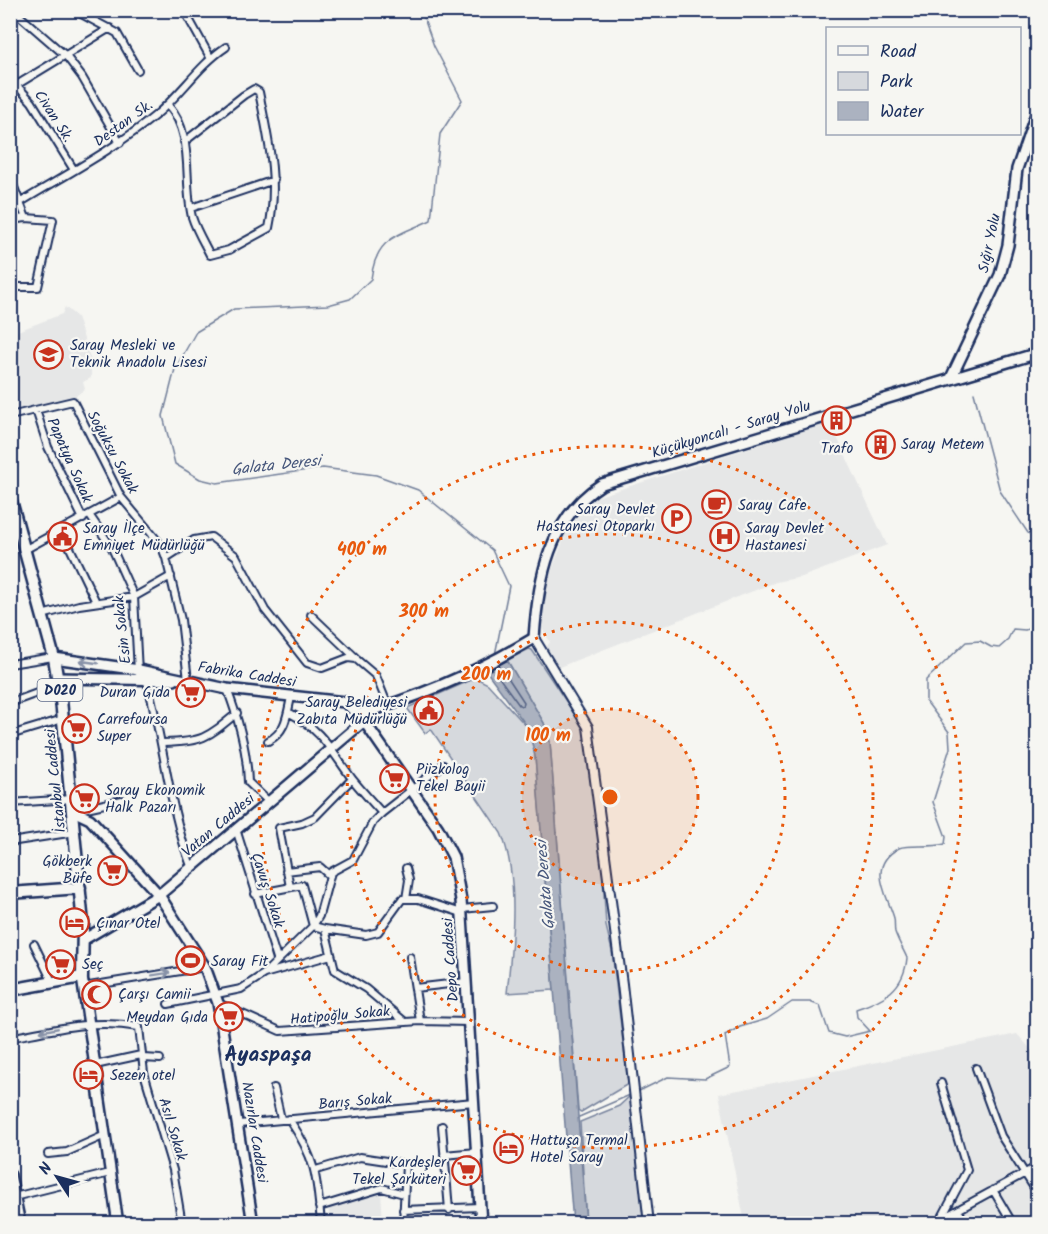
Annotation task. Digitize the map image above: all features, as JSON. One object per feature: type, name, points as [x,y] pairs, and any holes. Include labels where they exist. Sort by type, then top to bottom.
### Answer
[{"type":"highway","name":"İstanbul Caddesi","points":[[10,497],[15,527],[26,549],[54,657],[64,718],[80,888]]},
{"type":"highway","points":[[10,893],[80,888]]},
{"type":"highway","name":"D020","points":[[80,888],[83,940],[82,982]]},
{"type":"highway","points":[[10,990],[52,981],[82,982]]},
{"type":"main road","name":"Sığır Yolu","points":[[951,378],[999,275],[1008,244],[1017,168],[1038,108]]},
{"type":"main road","name":"Küçükyoncalı - Saray Yolu","points":[[534,638],[547,557],[563,521],[580,500],[602,484],[1038,353]]},
{"type":"main road","name":"Vatan Caddesi","points":[[83,940],[159,895],[332,747],[361,718],[408,700],[488,664],[534,638]]},
{"type":"main road","name":"Fabrika Caddesi","points":[[54,657],[139,670],[227,689],[345,702],[361,718]]},
{"type":"main road","name":"Fabrika Caddesi","points":[[58,682],[188,680]]},
{"type":"main road","name":"Depo Caddesi","points":[[361,718],[411,789],[453,857],[462,911],[481,1224]]},
{"type":"main road","name":"Nazırlar Caddesi","points":[[73,811],[90,819],[159,895],[205,967],[217,998],[254,1224]]},
{"type":"main road","points":[[82,982],[103,1136],[118,1224]]},
{"type":"main road","points":[[10,1175],[20,1224]]},
{"type":"street","points":[[13,10],[66,56],[82,77],[120,143]]},
{"type":"street","points":[[75,10],[117,33],[138,70]]},
{"type":"street","points":[[184,10],[210,57]]},
{"type":"street","points":[[10,89],[110,28]]},
{"type":"street","name":"Destan Sk.","points":[[21,202],[120,143],[168,105],[210,57],[226,47]]},
{"type":"street","name":"Civan Sk.","points":[[10,78],[32,102],[74,170]]},
{"type":"street","points":[[168,105],[176,113],[184,142],[193,218],[210,255],[229,250],[269,228],[274,207],[274,165],[259,92],[254,89],[184,142]]},
{"type":"street","points":[[10,177],[26,218]]},
{"type":"street","points":[[191,208],[274,180]]},
{"type":"street","points":[[10,220],[26,218],[53,220],[38,287],[10,287]]},
{"type":"street","name":"Soğuksu Sokak","points":[[36,410],[73,402],[121,497],[161,545],[182,620],[188,680]]},
{"type":"street","points":[[10,416],[36,410]]},
{"type":"street","name":"Papatya Sokak","points":[[36,410],[48,447],[87,517]]},
{"type":"street","points":[[26,549],[121,497]]},
{"type":"street","name":"Esin Sokak","points":[[87,517],[112,548],[134,597],[139,670],[137,681]]},
{"type":"street","points":[[62,531],[96,602]]},
{"type":"street","points":[[166,558],[194,540],[212,537],[236,556],[265,610],[307,663],[322,668],[348,658],[356,659]]},
{"type":"street","points":[[42,615],[96,602],[134,597],[171,576]]},
{"type":"street","points":[[311,615],[376,676],[388,706]]},
{"type":"street","points":[[534,638],[588,727],[634,1083],[649,1224]]},
{"type":"street","points":[[10,664],[54,657]]},
{"type":"street","points":[[10,703],[58,682]]},
{"type":"street","points":[[147,682],[163,743],[178,831],[192,866]]},
{"type":"street","points":[[227,689],[237,713],[247,755],[248,782],[268,801]]},
{"type":"street","points":[[268,741],[279,735],[291,697]]},
{"type":"street","points":[[288,712],[302,720],[332,747],[352,779],[382,813]]},
{"type":"street","points":[[163,743],[193,743],[209,736],[237,713]]},
{"type":"street","points":[[10,735],[64,718]]},
{"type":"street","points":[[168,1004],[217,998],[241,989],[264,974],[313,926],[320,916],[330,876],[353,860],[373,822],[443,765]]},
{"type":"street","points":[[290,887],[279,828],[302,824],[315,817],[352,779]]},
{"type":"street","points":[[10,802],[72,800]]},
{"type":"street","points":[[73,811],[122,800]]},
{"type":"street","name":"Çavuş Sokak","points":[[236,829],[277,959]]},
{"type":"street","points":[[10,842],[76,831]]},
{"type":"street","points":[[286,871],[320,867],[330,876]]},
{"type":"street","points":[[406,868],[409,880],[406,899]]},
{"type":"street","points":[[255,894],[302,885],[313,926]]},
{"type":"street","points":[[313,926],[366,934],[378,932],[391,911],[402,899],[418,900],[462,911],[493,906]]},
{"type":"street","points":[[325,929],[335,970],[366,989],[404,1022]]},
{"type":"street","points":[[34,944],[52,981]]},
{"type":"street","points":[[264,974],[331,955]]},
{"type":"street","points":[[410,957],[420,1020]]},
{"type":"street","points":[[82,982],[205,967]]},
{"type":"street","points":[[415,988],[466,982]]},
{"type":"street","name":"Hatipoğlu Sokak","points":[[217,998],[280,1031],[420,1020],[469,1022]]},
{"type":"street","name":"Asıl Sokak","points":[[87,1023],[111,1022],[138,1027],[141,1055],[173,1170],[182,1224]]},
{"type":"street","points":[[10,1038],[87,1023]]},
{"type":"street","points":[[95,1065],[141,1055],[144,1058],[160,1059]]},
{"type":"street","points":[[976,1068],[1001,1136],[1023,1174],[1038,1194]]},
{"type":"street","points":[[939,1221],[967,1170],[941,1083]]},
{"type":"street","points":[[274,1088],[281,1119]]},
{"type":"street","name":"Barış Sokak","points":[[239,1124],[474,1102]]},
{"type":"street","points":[[289,1119],[307,1146],[316,1170],[321,1224]]},
{"type":"street","points":[[442,1126],[449,1210]]},
{"type":"street","points":[[48,1154],[67,1152],[103,1136]]},
{"type":"street","points":[[444,1155],[477,1152]]},
{"type":"street","points":[[316,1170],[360,1157],[406,1164],[403,1224]]},
{"type":"street","points":[[939,1221],[1038,1166]]},
{"type":"street","points":[[14,1197],[110,1173]]},
{"type":"street","points":[[320,1207],[382,1188],[404,1194]]},
{"type":"street","points":[[993,1190],[1013,1224]]},
{"type":"street","points":[[403,1210],[480,1208]]},
{"type":"street","points":[[957,1210],[966,1224]]},
{"type":"shaded area","name":"Saray Mesleki ve Teknik Anadolu Lisesi","points":[[65,307],[77,317],[91,361],[91,378],[83,382],[85,389],[69,401],[11,414],[10,334],[62,314]]},
{"type":"shaded area","name":"Saray Devlet Hastanesi","points":[[830,422],[887,545],[802,577],[776,582],[559,667],[546,648],[550,642],[539,623],[549,577],[568,528],[596,497]]},
{"type":"shaded area","points":[[1017,1034],[1037,1056],[1037,1223],[745,1223],[719,1094]]},
{"type":"shaded area","points":[[381,1191],[383,1223],[329,1223],[329,1206]]},
{"type":"green space","points":[[529,649],[532,650],[585,730],[602,862],[606,926],[612,951],[628,1084],[581,1112],[578,1110],[550,742],[544,723],[507,660]]},
{"type":"green space","points":[[476,678],[488,684],[529,729],[535,756],[554,990],[507,993],[513,891],[511,870],[501,833],[431,729],[425,733],[407,708]]},
{"type":"green space","points":[[630,1096],[646,1223],[586,1223],[580,1122],[619,1106]]},
{"type":"water","points":[[507,660],[544,723],[550,742],[586,1223],[573,1223],[535,756],[529,729],[487,672]]},
{"type":"waterway","name":"Galata Deresi","points":[[421,10],[434,46],[462,100],[440,134],[431,220],[398,235],[383,246],[378,254],[371,279],[350,299],[328,305],[234,309],[196,332],[175,369],[163,416],[175,464],[200,479],[217,483],[323,468],[376,475],[418,490],[492,550],[509,586],[495,655]]},
{"type":"waterway","points":[[974,393],[1000,491],[1028,533],[1035,538],[1038,552]]},
{"type":"waterway","points":[[637,1092],[668,1077],[705,1079],[730,1067],[725,1035],[740,1027],[767,1019],[792,1002],[810,1002],[820,1006],[829,1033],[845,1037],[870,1031],[857,1017],[856,1009],[875,1002],[891,992],[902,978],[907,958],[895,932],[894,918],[884,890],[881,872],[883,863],[899,848],[945,844],[946,837],[933,802],[950,748],[949,732],[926,701],[926,680],[966,642],[980,641],[991,647],[999,648],[1007,641],[1013,629],[1025,630],[1038,626]]},
{"type":"waterway","points":[[579,1117],[630,1095]]},
{"type":"place","name":"Saray Mesleki ve Teknik Anadolu Lisesi","points":[[49,354]]},
{"type":"place","name":"Trafo","points":[[837,421]]},
{"type":"place","name":"Saray Metem","points":[[880,444]]},
{"type":"place","name":"Saray Cafe","points":[[717,505]]},
{"type":"place","name":"Saray Devlet Hastanesi Otoparkı","points":[[676,518]]},
{"type":"place","name":"Saray İlçe Emniyet Müdürlüğü","points":[[62,537]]},
{"type":"place","name":"Saray Devlet Hastanesi","points":[[724,537]]},
{"type":"place","name":"Duran Gıda","points":[[191,692]]},
{"type":"place","name":"Saray Belediyesi Zabıta Müdürlüğü","points":[[428,711]]},
{"type":"place","name":"Carrefoursa Super","points":[[76,728]]},
{"type":"place","name":"Piizkolog Tekel Bayii","points":[[395,778]]},
{"type":"place","name":"Saray Ekonomik Halk Pazarı","points":[[84,799]]},
{"type":"place","name":"Gökberk Büfe","points":[[113,870]]},
{"type":"place","name":"Çınar Otel","points":[[75,923]]},
{"type":"place","name":"Saray Fit","points":[[190,961]]},
{"type":"place","name":"Seç","points":[[61,964]]},
{"type":"place","name":"Çarşı Camii","points":[[97,994]]},
{"type":"place","name":"Meydan Gıda","points":[[229,1017]]},
{"type":"place","name":"Sezen otel","points":[[89,1075]]},
{"type":"place","name":"Hattuşa Termal Hotel Saray","points":[[509,1149]]},
{"type":"place","name":"Kardeşler Tekel Şarküteri","points":[[467,1171]]},
{"type":"district","name":"Ayaspaşa","points":[[268,1054]]}]
